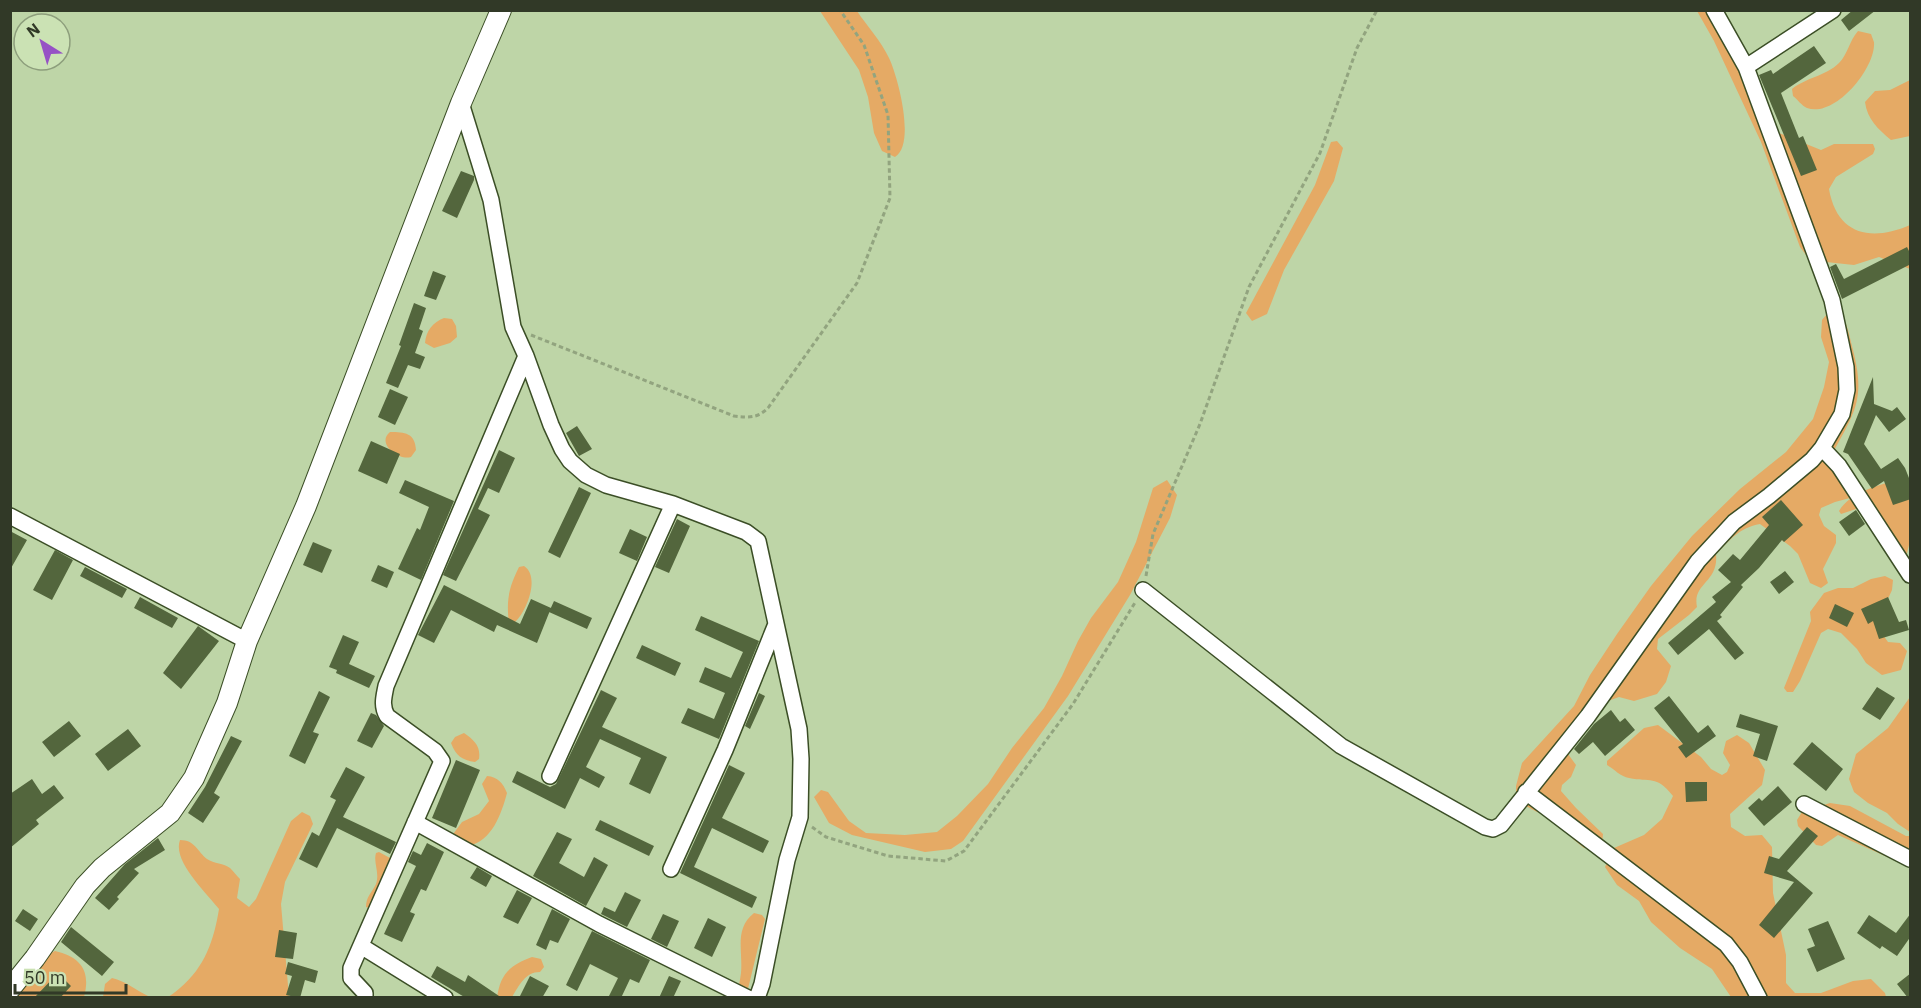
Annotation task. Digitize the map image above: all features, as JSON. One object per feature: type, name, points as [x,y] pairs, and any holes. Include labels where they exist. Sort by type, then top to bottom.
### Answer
[{"type":"main road","points":[[10,989],[35,958],[85,886],[102,868],[170,813],[182,799],[194,778],[226,703],[247,641],[306,506],[461,103],[501,10]]},
{"type":"street","points":[[1143,590],[1341,746],[1485,827],[1493,830],[1501,825],[1588,716],[1698,561],[1734,522],[1812,460],[1822,448],[1842,414],[1847,390],[1846,367],[1832,300],[1746,67],[1714,10]]},
{"type":"street","points":[[1746,67],[1833,10]]},
{"type":"street","points":[[461,103],[490,201],[513,327],[551,425],[570,461],[586,475],[606,485],[673,504],[746,532],[758,541],[799,729],[801,759],[800,817],[757,998]]},
{"type":"street","points":[[366,998],[365,993],[351,978],[351,968],[442,761],[435,751],[387,716],[382,702],[386,686],[526,356]]},
{"type":"street","points":[[1822,448],[1839,466],[1911,575]]},
{"type":"street","points":[[550,776],[673,504]]},
{"type":"street","points":[[10,516],[247,641]]},
{"type":"street","points":[[671,869],[724,750],[776,624]]},
{"type":"street","points":[[1526,792],[1726,944],[1740,962],[1759,998]]},
{"type":"street","points":[[1804,804],[1911,859]]},
{"type":"street","points":[[415,822],[599,924],[748,998]]},
{"type":"street","points":[[362,946],[445,998]]},
{"type":"path","points":[[513,327],[734,416],[746,418],[760,415],[768,408],[856,283],[890,198],[888,115],[864,45],[840,10]]},
{"type":"path","points":[[800,817],[826,837],[888,856],[946,861],[964,851],[1073,704],[1143,590],[1153,534],[1200,424],[1249,287],[1320,153],[1357,48],[1377,10]]},
{"type":"shaded area","points":[[820,11],[857,11],[889,58],[897,80],[905,125],[901,150],[895,157],[882,151],[874,133],[868,97],[859,70]]},
{"type":"shaded area","points":[[1697,11],[1710,11],[1779,133],[1821,150],[1834,144],[1873,144],[1875,149],[1873,154],[1836,177],[1829,189],[1833,204],[1848,225],[1858,231],[1882,233],[1910,225],[1910,269],[1879,257],[1854,265],[1826,262],[1806,255],[1800,247],[1761,142],[1714,41]]},
{"type":"shaded area","points":[[1858,31],[1871,34],[1874,42],[1873,53],[1861,77],[1852,88],[1830,106],[1818,109],[1805,107],[1793,96],[1792,89],[1839,63]]},
{"type":"shaded area","points":[[1910,80],[1910,136],[1891,140],[1871,119],[1865,102],[1875,91],[1890,90]]},
{"type":"shaded area","points":[[1337,141],[1343,148],[1334,181],[1284,270],[1267,314],[1252,321],[1246,313],[1315,185],[1331,142]]},
{"type":"shaded area","points":[[1839,311],[1846,324],[1852,346],[1858,392],[1847,427],[1831,456],[1855,490],[1850,498],[1821,508],[1819,515],[1824,526],[1836,535],[1836,543],[1823,569],[1828,583],[1821,588],[1810,583],[1798,554],[1760,524],[1741,531],[1716,554],[1714,571],[1698,593],[1697,607],[1658,639],[1657,649],[1671,666],[1666,682],[1657,694],[1634,701],[1619,697],[1608,701],[1567,748],[1568,754],[1576,765],[1571,777],[1562,785],[1561,791],[1603,834],[1602,844],[1598,847],[1584,848],[1573,839],[1568,826],[1555,815],[1537,812],[1526,806],[1516,794],[1522,763],[1574,706],[1590,675],[1617,634],[1651,586],[1692,536],[1740,489],[1786,452],[1813,419],[1824,387],[1829,362],[1821,337],[1822,320],[1827,314]]},
{"type":"shaded area","points":[[444,318],[452,319],[456,326],[457,337],[450,343],[434,348],[425,343],[427,335],[433,325]]},
{"type":"shaded area","points":[[390,432],[405,433],[414,440],[416,450],[411,457],[400,456],[390,450],[386,436]]},
{"type":"shaded area","points":[[1167,480],[1177,495],[1170,518],[1130,595],[1068,696],[963,841],[951,849],[925,852],[852,835],[829,823],[814,797],[821,790],[828,792],[849,821],[866,833],[905,835],[937,832],[957,816],[988,784],[1012,748],[1044,708],[1091,618],[1118,582],[1136,542],[1153,488]]},
{"type":"shaded area","points":[[1895,481],[1910,501],[1910,541],[1906,557],[1859,508],[1841,514],[1839,511],[1856,495]]},
{"type":"shaded area","points":[[524,566],[531,578],[530,595],[523,612],[513,624],[509,623],[509,594],[519,567]]},
{"type":"shaded area","points":[[1885,576],[1893,580],[1892,590],[1876,625],[1888,642],[1900,643],[1907,651],[1901,670],[1882,675],[1866,663],[1857,649],[1841,633],[1828,629],[1821,633],[1793,692],[1787,692],[1784,688],[1811,621],[1810,612],[1824,593],[1838,588],[1853,588],[1871,579]]},
{"type":"shaded area","points":[[1910,697],[1910,832],[1887,813],[1854,792],[1849,779],[1856,754],[1888,728]]},
{"type":"shaded area","points":[[1658,725],[1701,757],[1711,769],[1722,775],[1727,772],[1730,765],[1723,753],[1726,741],[1737,735],[1749,743],[1765,770],[1762,785],[1730,814],[1731,827],[1745,836],[1762,835],[1772,847],[1773,893],[1786,955],[1786,983],[1795,993],[1821,993],[1853,981],[1871,979],[1886,997],[1731,997],[1712,969],[1680,948],[1651,922],[1639,901],[1617,885],[1605,867],[1614,848],[1644,835],[1662,819],[1673,796],[1657,782],[1623,776],[1607,765],[1607,761],[1644,728]]},
{"type":"shaded area","points":[[464,733],[478,747],[479,759],[475,762],[460,757],[451,743],[455,737]]},
{"type":"shaded area","points":[[487,776],[500,781],[507,793],[502,810],[489,833],[483,839],[468,846],[451,837],[462,822],[479,814],[489,801],[482,784]]},
{"type":"shaded area","points":[[1830,803],[1850,806],[1910,836],[1910,867],[1838,835],[1822,846],[1816,845],[1798,826],[1797,820],[1802,812]]},
{"type":"shaded area","points":[[302,812],[310,816],[313,824],[285,882],[281,904],[289,997],[165,998],[189,980],[202,962],[211,942],[219,909],[186,867],[179,848],[180,840],[192,844],[210,861],[230,868],[240,879],[237,898],[249,907],[256,899],[291,821]]},
{"type":"shaded area","points":[[379,852],[390,858],[393,864],[372,909],[366,907],[366,903],[376,884],[375,857]]},
{"type":"shaded area","points":[[754,913],[762,915],[765,919],[746,997],[737,998],[741,973],[742,933],[748,919]]},
{"type":"shaded area","points":[[55,951],[71,957],[82,966],[86,980],[84,997],[11,997],[41,958]]},
{"type":"shaded area","points":[[532,957],[541,959],[544,967],[540,972],[526,977],[512,997],[497,998],[498,990],[507,972],[518,963]]},
{"type":"shaded area","points":[[112,978],[150,997],[103,997],[105,984]]},
{"type":"building","points":[[1853,10],[1876,10],[1849,31],[1841,20]]},
{"type":"building","points":[[1814,46],[1826,63],[1781,93],[1799,138],[1803,136],[1817,170],[1801,176],[1759,75],[1771,70],[1773,74]]},
{"type":"building","points":[[461,171],[474,176],[474,180],[457,218],[442,211]]},
{"type":"building","points":[[1907,247],[1911,255],[1911,264],[1842,299],[1830,267],[1836,264],[1844,279]]},
{"type":"building","points":[[433,271],[446,276],[436,300],[424,296]]},
{"type":"building","points":[[414,303],[426,308],[419,329],[423,331],[415,353],[425,357],[420,369],[408,365],[398,388],[386,383],[401,346],[399,345]]},
{"type":"building","points":[[1873,377],[1874,404],[1892,411],[1897,407],[1906,419],[1889,432],[1876,415],[1864,444],[1881,469],[1898,458],[1905,468],[1911,483],[1911,499],[1893,505],[1884,481],[1872,489],[1848,454],[1843,452]]},
{"type":"building","points":[[390,389],[408,397],[395,425],[378,417]]},
{"type":"building","points":[[577,426],[592,449],[579,456],[566,433]]},
{"type":"building","points":[[371,441],[400,454],[387,484],[358,471]]},
{"type":"building","points":[[499,450],[515,458],[499,493],[488,488],[478,509],[490,515],[456,581],[443,575]]},
{"type":"building","points":[[405,480],[454,501],[421,580],[398,569],[417,528],[420,530],[429,507],[399,493]]},
{"type":"building","points":[[579,487],[591,493],[560,558],[548,552]]},
{"type":"building","points":[[1781,500],[1803,525],[1784,542],[1782,540],[1759,568],[1741,585],[1743,587],[1717,621],[1744,653],[1735,660],[1709,629],[1678,655],[1668,643],[1716,602],[1712,597],[1731,582],[1718,570],[1733,554],[1740,560],[1769,525],[1762,517]]},
{"type":"building","points":[[1856,510],[1865,524],[1849,536],[1839,522]]},
{"type":"building","points":[[677,519],[690,526],[669,573],[655,567]]},
{"type":"building","points":[[630,529],[647,537],[637,561],[619,553]]},
{"type":"building","points":[[10,531],[27,540],[10,570]]},
{"type":"building","points":[[313,542],[332,550],[322,573],[303,565]]},
{"type":"building","points":[[55,550],[73,560],[52,600],[33,590]]},
{"type":"building","points":[[378,565],[394,572],[387,588],[371,581]]},
{"type":"building","points":[[85,567],[127,589],[122,598],[80,576]]},
{"type":"building","points":[[1785,571],[1794,582],[1779,594],[1770,582]]},
{"type":"building","points":[[444,585],[520,624],[531,599],[551,608],[537,643],[497,625],[494,632],[451,610],[434,643],[418,635]]},
{"type":"building","points":[[140,597],[178,618],[172,628],[134,608]]},
{"type":"building","points":[[1888,597],[1899,622],[1906,620],[1909,630],[1879,639],[1873,621],[1868,624],[1861,609]]},
{"type":"building","points":[[554,601],[592,618],[587,629],[549,612]]},
{"type":"building","points":[[1835,604],[1854,613],[1847,627],[1829,618]]},
{"type":"building","points":[[701,616],[759,641],[719,739],[681,723],[688,708],[714,719],[725,693],[699,682],[705,667],[731,678],[743,652],[695,630]]},
{"type":"building","points":[[198,626],[219,641],[181,689],[163,673]]},
{"type":"building","points":[[343,635],[359,642],[349,664],[375,676],[369,688],[336,673],[337,670],[329,667]]},
{"type":"building","points":[[642,645],[681,663],[675,676],[636,658]]},
{"type":"building","points":[[1877,687],[1895,698],[1880,720],[1862,709]]},
{"type":"building","points":[[601,690],[617,698],[602,727],[667,757],[650,794],[629,784],[641,758],[600,739],[586,767],[605,777],[599,788],[580,778],[565,809],[512,782],[517,771],[550,787],[556,784]]},
{"type":"building","points":[[319,691],[330,697],[313,732],[319,734],[305,764],[289,756]]},
{"type":"building","points":[[759,693],[765,696],[750,729],[745,726]]},
{"type":"building","points":[[1669,696],[1698,733],[1708,725],[1716,736],[1686,758],[1678,747],[1683,744],[1654,708]]},
{"type":"building","points":[[1611,710],[1620,722],[1625,718],[1635,730],[1605,756],[1593,742],[1579,754],[1574,749],[1594,724]]},
{"type":"building","points":[[371,713],[376,715],[384,726],[372,748],[357,741]]},
{"type":"building","points":[[1740,714],[1778,726],[1767,761],[1753,756],[1760,734],[1736,727]]},
{"type":"building","points":[[69,721],[81,736],[54,757],[42,742]]},
{"type":"building","points":[[128,729],[141,746],[108,771],[95,754]]},
{"type":"building","points":[[231,736],[242,741],[214,793],[220,797],[203,823],[188,813],[205,787]]},
{"type":"building","points":[[1812,742],[1843,769],[1826,791],[1793,764]]},
{"type":"building","points":[[456,760],[480,770],[456,828],[432,818]]},
{"type":"building","points":[[729,765],[745,773],[722,818],[769,841],[763,853],[712,828],[694,867],[757,897],[752,908],[680,873]]},
{"type":"building","points":[[346,767],[365,777],[343,817],[396,842],[390,854],[337,828],[317,868],[299,859],[312,832],[319,836],[336,800],[330,797]]},
{"type":"building","points":[[32,779],[42,794],[54,785],[64,798],[36,820],[39,824],[10,848],[10,794]]},
{"type":"building","points":[[1685,782],[1707,782],[1707,801],[1686,802]]},
{"type":"building","points":[[1778,786],[1792,802],[1764,826],[1748,808],[1759,798],[1762,801]]},
{"type":"building","points":[[600,820],[654,846],[649,856],[595,830]]},
{"type":"building","points":[[1807,827],[1818,836],[1787,871],[1813,893],[1774,938],[1759,925],[1794,882],[1764,873],[1769,856],[1779,859]]},
{"type":"building","points":[[557,832],[572,839],[559,863],[584,877],[594,857],[608,865],[586,906],[533,876]]},
{"type":"building","points":[[158,838],[165,850],[134,869],[139,873],[117,897],[119,899],[109,910],[95,898],[125,864]]},
{"type":"building","points":[[427,843],[444,852],[426,891],[421,889],[410,912],[415,914],[402,942],[384,934],[416,866],[408,862],[413,851],[421,855]]},
{"type":"building","points":[[477,867],[492,876],[486,887],[470,878]]},
{"type":"building","points":[[517,890],[532,898],[518,924],[503,917]]},
{"type":"building","points":[[625,892],[641,900],[627,927],[601,914],[604,907],[615,912]]},
{"type":"building","points":[[23,909],[38,919],[30,931],[15,921]]},
{"type":"building","points":[[552,909],[570,919],[558,943],[550,940],[546,950],[536,945]]},
{"type":"building","points":[[1911,913],[1911,936],[1897,956],[1882,946],[1880,949],[1857,933],[1869,915],[1896,933]]},
{"type":"building","points":[[663,914],[679,921],[667,947],[651,939]]},
{"type":"building","points":[[708,918],[726,927],[712,957],[694,948]]},
{"type":"building","points":[[1828,921],[1845,959],[1817,972],[1807,949],[1815,946],[1808,929]]},
{"type":"building","points":[[71,927],[114,962],[102,976],[61,942]]},
{"type":"building","points":[[279,930],[297,933],[293,959],[275,957]]},
{"type":"building","points":[[592,931],[650,960],[639,983],[630,979],[621,998],[608,998],[618,978],[590,964],[577,991],[566,985]]},
{"type":"building","points":[[288,962],[318,971],[315,983],[305,980],[300,998],[286,995],[292,976],[285,974]]},
{"type":"building","points":[[437,966],[465,982],[468,975],[502,998],[466,998],[431,977]]},
{"type":"building","points":[[58,973],[71,986],[60,998],[34,998]]},
{"type":"building","points":[[1911,973],[1911,998],[1908,998],[1897,984]]},
{"type":"building","points":[[530,976],[549,986],[542,998],[519,998]]},
{"type":"building","points":[[669,976],[681,981],[673,998],[659,998]]}]
